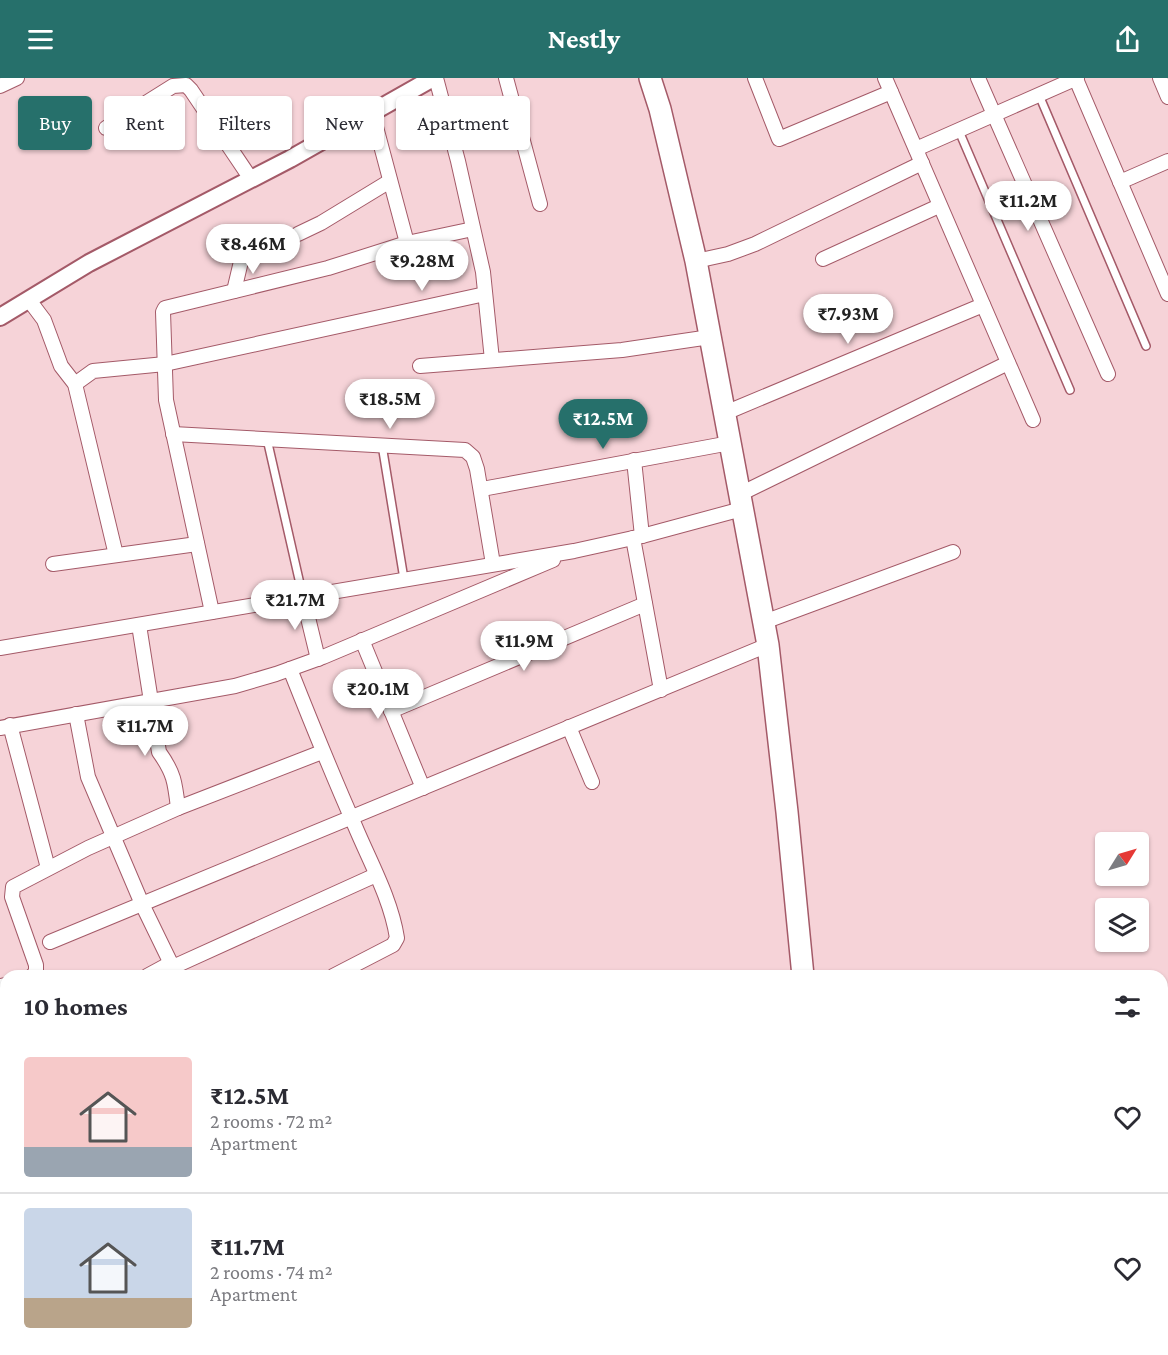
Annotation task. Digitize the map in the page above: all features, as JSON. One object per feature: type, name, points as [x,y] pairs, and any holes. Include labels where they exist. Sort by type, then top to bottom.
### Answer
[{"type":"main road","points":[[650,78],[660,108],[696,261],[768,645],[802,970]]},
{"type":"street","points":[[0,86],[17,78]]},
{"type":"street","points":[[384,106],[435,78],[458,161],[483,273],[492,360]]},
{"type":"street","points":[[506,78],[540,204]]},
{"type":"street","points":[[755,78],[779,139],[891,92]]},
{"type":"street","points":[[885,78],[1033,420]]},
{"type":"street","points":[[978,78],[1108,374]]},
{"type":"street","points":[[916,149],[1077,78],[1120,182],[1162,262],[1168,294]]},
{"type":"street","points":[[1160,78],[1168,97]]},
{"type":"street","points":[[157,96],[173,86],[186,85],[251,179]]},
{"type":"street","points":[[0,317],[89,263],[304,150]]},
{"type":"street","points":[[382,150],[407,243]]},
{"type":"street","points":[[1120,182],[1168,161]]},
{"type":"street","points":[[696,261],[728,254],[755,244],[922,163]]},
{"type":"street","points":[[298,234],[390,182]]},
{"type":"street","points":[[823,259],[939,206]]},
{"type":"street","points":[[212,612],[166,400],[163,312],[165,308],[328,268],[407,243],[473,229]]},
{"type":"street","points":[[234,291],[243,253]]},
{"type":"street","points":[[75,384],[93,371],[165,364],[485,294]]},
{"type":"street","points":[[29,300],[44,320],[61,366],[75,384],[116,555]]},
{"type":"street","points":[[725,413],[983,305]]},
{"type":"street","points":[[420,366],[622,350],[711,337]]},
{"type":"street","points":[[0,648],[574,550],[638,537],[741,501],[1008,363]]},
{"type":"street","points":[[173,434],[465,450],[473,457],[482,489],[493,564]]},
{"type":"street","points":[[482,489],[730,443]]},
{"type":"street","points":[[634,460],[638,537],[645,604],[661,690]]},
{"type":"street","points":[[53,564],[197,544]]},
{"type":"street","points":[[48,868],[5,727],[235,686],[290,669],[574,550]]},
{"type":"street","points":[[764,622],[953,552]]},
{"type":"street","points":[[303,597],[318,659]]},
{"type":"street","points":[[391,711],[645,604]]},
{"type":"street","points":[[139,624],[153,701],[159,752],[171,770],[178,808]]},
{"type":"street","points":[[362,640],[423,788]]},
{"type":"street","points":[[50,942],[768,645]]},
{"type":"street","points":[[290,669],[322,752],[389,907],[397,938],[393,945],[345,970]]},
{"type":"street","points":[[76,714],[88,777],[142,904],[174,969],[376,875]]},
{"type":"street","points":[[569,727],[592,782]]},
{"type":"street","points":[[36,970],[12,892],[18,883],[178,808],[322,752]]},
{"type":"lane","points":[[1039,95],[1146,346]]},
{"type":"lane","points":[[958,131],[1070,390]]},
{"type":"lane","points":[[267,439],[303,597]]},
{"type":"lane","points":[[382,445],[404,579]]}]
